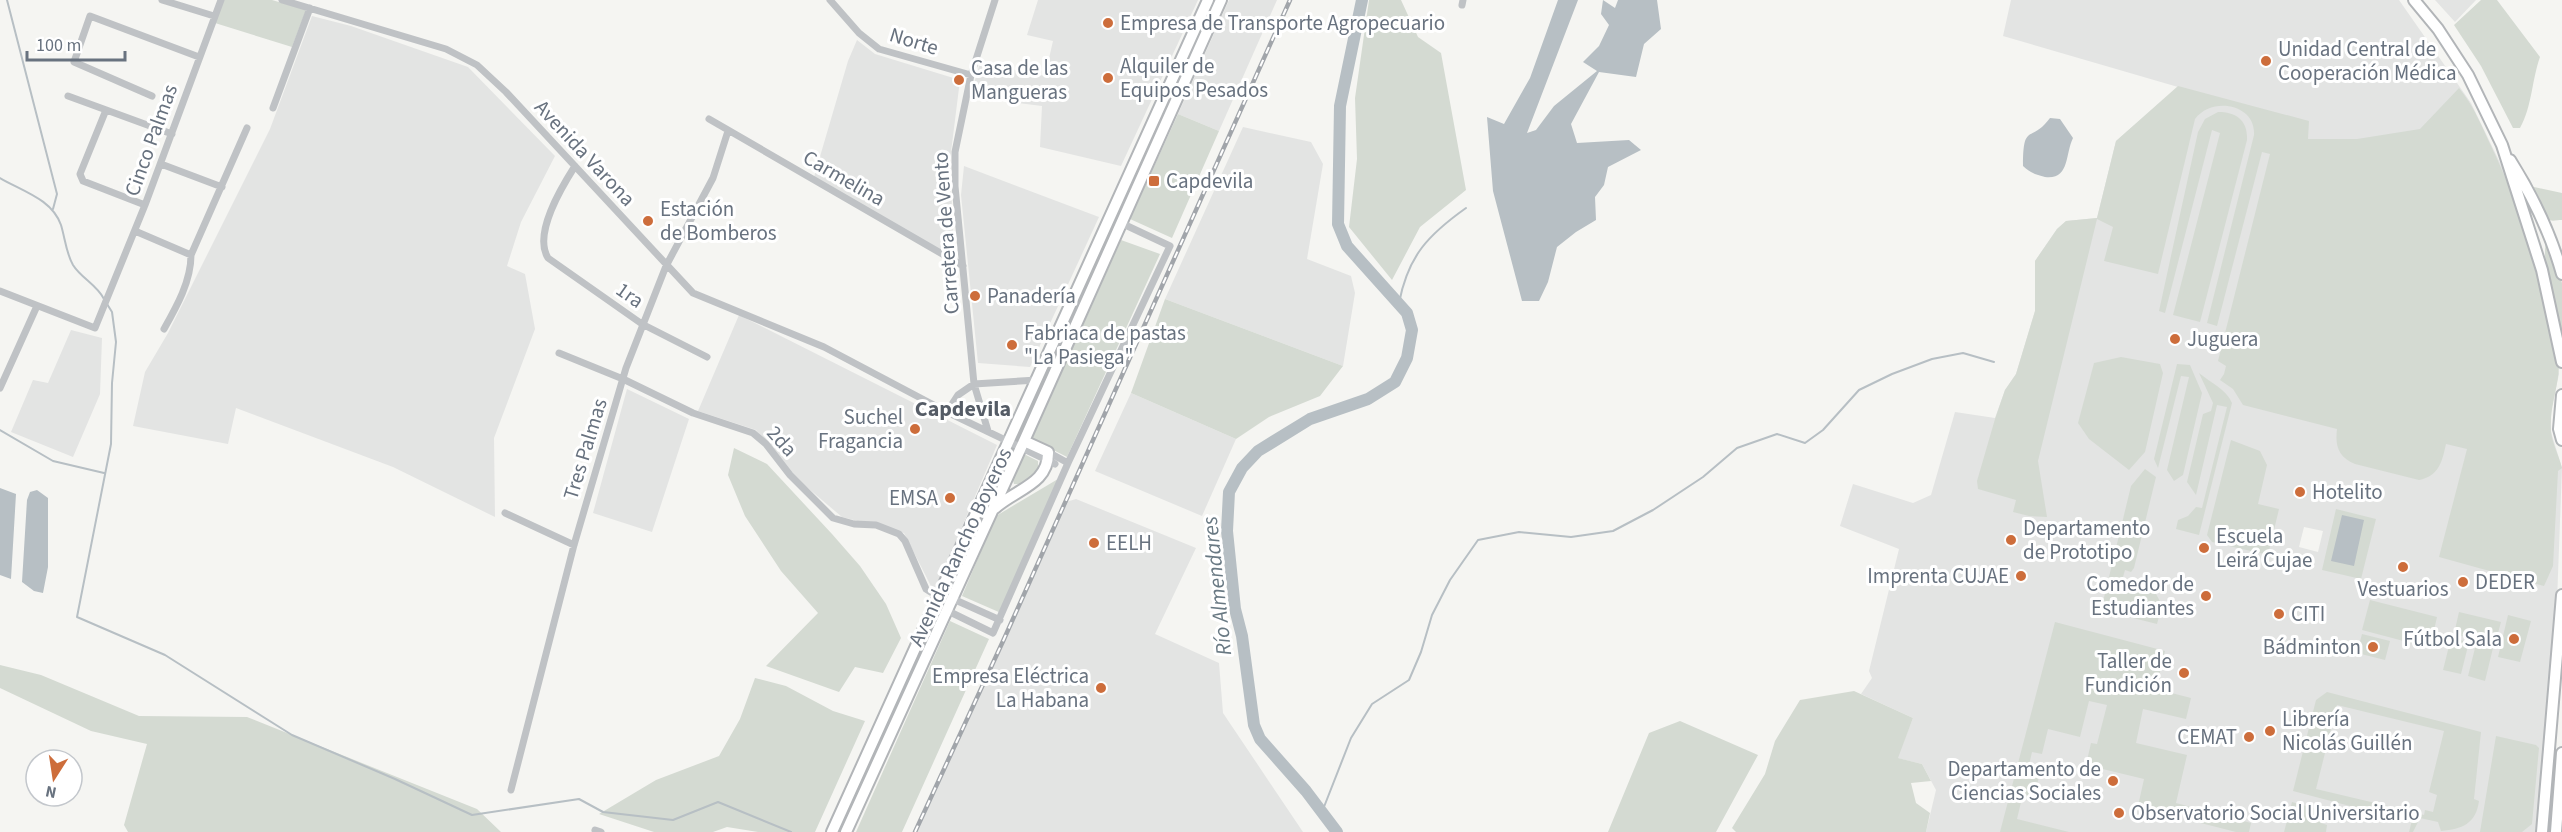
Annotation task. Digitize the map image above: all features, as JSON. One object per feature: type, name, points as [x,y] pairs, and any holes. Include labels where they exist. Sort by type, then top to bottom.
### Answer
[{"type":"highway","name":"Avenida Rancho Boyeros","points":[[832,832],[1208,0]]},
{"type":"highway","name":"Avenida Rancho Boyeros","points":[[846,832],[1221,0]]},
{"type":"highway","points":[[2414,0],[2438,29],[2468,75],[2504,149],[2522,178],[2547,233],[2562,274]]},
{"type":"highway","points":[[2504,149],[2511,178],[2542,270],[2562,362]]},
{"type":"highway","points":[[2542,270],[2543,240],[2547,233]]},
{"type":"highway","points":[[2562,395],[2559,429],[2562,440]]},
{"type":"highway","points":[[989,515],[1003,501],[1040,476],[1049,461],[1022,444]]},
{"type":"highway","points":[[2542,832],[2562,595]]},
{"type":"highway","points":[[2551,736],[2562,739]]},
{"type":"highway","points":[[2556,832],[2562,753]]},
{"type":"street","points":[[162,0],[214,16]]},
{"type":"street","name":"Cinco Palmas","points":[[37,306],[95,328],[161,164],[221,0]]},
{"type":"street","name":"Avenida Varona","points":[[282,0],[301,3],[310,8],[446,49],[477,65],[506,92],[693,293],[824,347],[947,412],[1009,441],[1022,444]]},
{"type":"street","name":"Norte","points":[[830,0],[859,33],[879,49],[971,75]]},
{"type":"street","name":"Carretera de Vento","points":[[988,431],[974,384],[955,186],[955,152],[971,75],[995,0]]},
{"type":"street","points":[[273,108],[310,8]]},
{"type":"street","points":[[152,96],[74,62],[90,16],[199,57]]},
{"type":"street","points":[[68,96],[172,134]]},
{"type":"street","points":[[106,110],[80,174],[83,181],[145,205]]},
{"type":"street","name":"Carmelina","points":[[709,119],[963,266]]},
{"type":"street","points":[[164,329],[178,305],[191,269],[191,255],[247,128]]},
{"type":"street","name":"Tres Palmas","points":[[511,789],[574,545],[623,379],[642,324],[666,266],[714,178],[728,130]]},
{"type":"street","points":[[161,164],[222,187]]},
{"type":"street","name":"1ra","points":[[575,166],[549,216],[543,234],[542,248],[548,258],[642,324],[707,357]]},
{"type":"street","points":[[946,610],[993,633],[1068,463],[1170,246],[1121,223]]},
{"type":"street","points":[[135,231],[191,255]]},
{"type":"street","points":[[0,291],[37,306],[0,388]]},
{"type":"street","name":"2da","points":[[559,353],[623,379],[693,413],[753,433],[766,444],[790,476],[834,518],[854,524],[876,525],[899,534],[905,541],[926,589],[937,596]]},
{"type":"street","points":[[947,412],[958,395],[974,384],[1037,380]]},
{"type":"street","points":[[1049,461],[1068,463]]},
{"type":"street","points":[[1049,461],[1068,463]]},
{"type":"street","points":[[505,513],[574,545]]},
{"type":"street","points":[[951,598],[1000,620]]},
{"type":"shaded area","points":[[224,0],[272,0],[306,10],[292,47],[215,23]]},
{"type":"shaded area","points":[[1038,0],[1198,0],[1121,166],[1040,147],[1042,106],[970,97],[980,63],[1045,76],[1053,41],[1027,35]]},
{"type":"shaded area","points":[[1229,0],[1277,0],[1219,131],[1178,114]]},
{"type":"shaded area","points":[[1369,0],[1401,0],[1418,37],[1441,53],[1466,190],[1420,227],[1392,280],[1349,227],[1357,159],[1355,98]]},
{"type":"shaded area","points":[[1558,0],[1578,0],[1527,133],[1536,130],[1554,106],[1597,71],[1583,62],[1599,46],[1609,25],[1601,14],[1603,0],[1615,8],[1618,0],[1657,0],[1661,29],[1644,44],[1636,77],[1599,72],[1571,124],[1577,143],[1629,140],[1641,150],[1608,167],[1604,185],[1595,197],[1596,220],[1557,247],[1548,282],[1539,301],[1522,301],[1493,191],[1487,117],[1504,124],[1530,78]]},
{"type":"shaded area","points":[[2011,0],[2399,0],[2471,103],[2504,171],[2559,374],[2551,411],[2551,432],[2562,468],[2557,601],[2536,832],[1926,832],[1936,790],[1922,764],[1897,758],[1913,718],[1861,694],[1872,678],[1869,671],[1899,549],[1840,526],[1853,484],[1913,503],[1931,495],[1955,412],[1995,418],[2005,390],[2016,374],[2035,311],[2035,261],[2057,229],[2066,221],[2097,218],[2116,141],[2178,87],[2003,36]],"holes":[[[2304,527],[2323,531],[2318,552],[2299,547]]]},
{"type":"shaded area","points":[[2435,0],[2476,0],[2455,22]]},
{"type":"shaded area","points":[[2481,0],[2497,0],[2540,57],[2527,111],[2520,128],[2513,128],[2481,66],[2454,25]]},
{"type":"shaded area","points":[[312,16],[351,26],[468,67],[555,156],[521,222],[507,266],[525,274],[535,329],[494,438],[495,517],[393,467],[236,408],[228,444],[133,426],[145,372],[168,333],[270,129]]},
{"type":"shaded area","points":[[857,40],[875,54],[960,80],[950,160],[954,258],[814,177],[848,61]]},
{"type":"shaded area","points":[[2178,86],[2309,121],[2308,139],[2357,139],[2420,129],[2459,88],[2481,125],[2504,175],[2524,228],[2559,364],[2551,414],[2551,431],[2562,468],[2558,471],[2553,566],[2544,586],[2439,557],[2467,449],[2446,444],[2441,462],[2435,472],[2419,480],[2355,464],[2341,454],[2337,441],[2337,429],[2243,405],[2233,389],[2220,380],[2226,366],[2218,361],[2270,154],[2262,152],[2217,326],[2207,323],[2254,135],[2253,124],[2248,116],[2232,107],[2212,107],[2195,119],[2158,274],[2104,261],[2113,227],[2097,219],[2038,461],[2047,517],[2013,512],[2016,500],[1978,489],[1977,481],[1995,419],[2005,390],[2016,374],[2035,311],[2035,261],[2057,229],[2066,221],[2097,218],[2116,141]]},
{"type":"shaded area","points":[[2218,112],[2240,119],[2247,133],[2247,140],[2200,322],[2173,315],[2220,133],[2212,130],[2165,313],[2159,311],[2198,132],[2205,119]]},
{"type":"shaded area","points":[[1178,114],[1219,131],[1172,238],[1130,219]]},
{"type":"shaded area","points":[[2050,118],[2060,119],[2073,138],[2063,170],[2053,177],[2045,177],[2023,166],[2023,152],[2029,135],[2043,126]]},
{"type":"shaded area","points":[[1243,127],[1311,142],[1323,164],[1307,259],[1351,276],[1355,293],[1343,366],[1165,299]]},
{"type":"shaded area","points":[[964,166],[1099,217],[1030,367],[978,363],[961,195]]},
{"type":"shaded area","points":[[2534,187],[2562,193],[2562,220],[2550,220],[2545,217],[2536,199]]},
{"type":"shaded area","points":[[2547,239],[2562,283],[2562,343],[2547,275],[2545,248]]},
{"type":"shaded area","points":[[1121,240],[1160,254],[1067,457],[1032,439]]},
{"type":"shaded area","points":[[1165,299],[1343,366],[1320,396],[1269,417],[1236,439],[1131,393]]},
{"type":"shaded area","points":[[739,315],[997,445],[934,592],[904,533],[842,517],[789,472],[756,430],[698,411]]},
{"type":"shaded area","points":[[71,330],[102,338],[100,394],[73,457],[11,432],[33,380],[48,383]]},
{"type":"shaded area","points":[[2121,357],[2160,364],[2163,373],[2145,452],[2129,470],[2089,439],[2078,423],[2094,363]]},
{"type":"shaded area","points":[[2177,364],[2190,365],[2202,393],[2183,475],[2174,481],[2167,470],[2189,377],[2181,376],[2158,468],[2154,459]]},
{"type":"shaded area","points":[[2199,373],[2222,390],[2232,403],[2199,535],[2176,529],[2178,520],[2188,516],[2196,507],[2202,508],[2227,407],[2217,405],[2196,495],[2187,482],[2203,414],[2211,411],[2213,403]]},
{"type":"shaded area","points":[[627,389],[689,419],[652,532],[593,513]]},
{"type":"shaded area","points":[[1131,393],[1236,439],[1202,516],[1095,471]]},
{"type":"shaded area","points":[[2231,440],[2260,451],[2267,465],[2258,504],[2279,509],[2268,555],[2212,542],[2207,535]]},
{"type":"shaded area","points":[[734,448],[767,464],[860,566],[886,604],[901,638],[883,673],[855,667],[839,692],[766,666],[818,613],[781,571],[745,516],[728,475]]},
{"type":"shaded area","points":[[1026,455],[1038,461],[1038,471],[1020,484],[1014,484],[1012,477],[1022,456]]},
{"type":"shaded area","points":[[2145,469],[2156,477],[2134,568],[2131,572],[2125,570],[2121,584],[2156,594],[2162,605],[2157,624],[2101,610],[2131,486]]},
{"type":"shaded area","points":[[1058,479],[1001,613],[962,596],[996,516]]},
{"type":"shaded area","points":[[0,488],[16,494],[11,579],[0,575]]},
{"type":"shaded area","points":[[37,490],[48,498],[48,567],[43,593],[34,591],[22,582],[27,500],[30,492]]},
{"type":"shaded area","name":"Empresa Eléctrica La Habana","points":[[1076,499],[1196,548],[1155,634],[1219,663],[1223,713],[1303,832],[915,832],[1066,502]]},
{"type":"shaded area","points":[[2336,509],[2376,519],[2361,579],[2322,570]]},
{"type":"shaded area","points":[[2342,515],[2364,520],[2354,566],[2331,561]]},
{"type":"shaded area","points":[[2370,600],[2437,617],[2430,648],[2362,630]]},
{"type":"shaded area","points":[[2459,612],[2501,622],[2495,644],[2454,634]]},
{"type":"shaded area","name":"Fútbol Sala","points":[[2508,615],[2531,621],[2520,662],[2498,657]]},
{"type":"shaded area","points":[[950,621],[989,639],[902,832],[856,832]]},
{"type":"shaded area","points":[[2055,622],[2165,651],[2156,689],[2191,698],[2186,719],[2143,709],[2136,743],[2187,755],[2176,803],[2251,823],[2249,832],[2236,832],[2185,819],[2186,814],[2177,811],[2175,816],[2138,806],[2144,779],[2086,765],[2091,743],[2097,744],[2107,705],[2089,701],[2080,737],[2048,729],[2042,754],[2032,752],[2027,774],[2039,777],[2033,800],[2022,798],[2017,819],[2069,832],[2000,832]]},
{"type":"shaded area","name":"Bádminton","points":[[2362,634],[2390,641],[2385,660],[2357,653]]},
{"type":"shaded area","points":[[2451,638],[2469,642],[2461,674],[2443,670]]},
{"type":"shaded area","points":[[2476,644],[2493,648],[2485,681],[2468,676]]},
{"type":"shaded area","points":[[0,665],[41,675],[139,716],[247,717],[477,809],[501,832],[128,832],[124,825],[147,744],[91,731],[0,688]]},
{"type":"shaded area","points":[[755,678],[786,686],[833,711],[865,721],[815,832],[758,832],[727,827],[713,832],[654,832],[599,814],[656,780],[719,756],[740,719]]},
{"type":"shaded area","points":[[1854,691],[1913,718],[1898,758],[1922,764],[1931,781],[1911,783],[1916,803],[1930,813],[1926,832],[1736,832],[1732,828],[1765,774],[1775,741],[1800,700]]},
{"type":"shaded area","points":[[2327,692],[2481,732],[2474,799],[2479,801],[2471,820],[2461,827],[2441,831],[2438,822],[2420,818],[2413,832],[2409,832],[2414,812],[2424,815],[2425,810],[2433,812],[2437,795],[2429,792],[2444,731],[2337,705],[2316,789],[2405,810],[2403,820],[2293,791],[2316,700]]},
{"type":"shaded area","points":[[1680,721],[1758,755],[1716,832],[1608,832],[1649,733]]},
{"type":"shaded area","points":[[2496,736],[2536,745],[2539,748],[2532,824],[2522,832],[2480,832]]},
{"type":"shaded area","points":[[2292,802],[2324,811],[2321,823],[2327,825],[2326,832],[2284,832]]},
{"type":"waterway","points":[[7,0],[57,194],[53,209]]},
{"type":"waterway","name":"Río Almendares","points":[[1337,832],[1306,791],[1260,739],[1254,725],[1242,636],[1235,609],[1227,531],[1229,492],[1242,468],[1258,451],[1310,419],[1368,399],[1395,382],[1407,358],[1412,330],[1407,313],[1347,246],[1338,224],[1340,106],[1362,0]]},
{"type":"waterway","points":[[0,178],[44,202],[51,209],[61,225],[73,265],[104,299]]},
{"type":"waterway","points":[[1399,303],[1414,259],[1430,238],[1466,208]]},
{"type":"waterway","points":[[107,304],[112,312],[116,342],[112,383],[111,444],[77,617],[165,655],[292,735],[472,815],[579,799],[603,812],[673,820],[718,802],[791,832]]},
{"type":"waterway","points":[[1322,812],[1351,738],[1372,704],[1409,680],[1421,652],[1432,615],[1450,580],[1478,540],[1519,532],[1571,537],[1613,531],[1653,510],[1703,477],[1737,448],[1777,434],[1805,443],[1823,430],[1859,390],[1892,374],[1932,359],[1963,353],[1994,362]]},
{"type":"waterway","points":[[0,430],[53,461],[104,473]]},
{"type":"railway","points":[[915,832],[1004,639],[1290,0]]},
{"type":"place","name":"Empresa de Transporte Agropecuario","points":[[1108,23]]},
{"type":"place","name":"Unidad Central de Cooperación Médica","points":[[2266,61]]},
{"type":"place","name":"Alquiler de Equipos Pesados","points":[[1108,78]]},
{"type":"place","name":"Casa de las Mangueras","points":[[959,80]]},
{"type":"place","name":"Capdevila","points":[[1154,181]]},
{"type":"place","name":"Estación de Bomberos","points":[[648,221]]},
{"type":"place","name":"Panadería","points":[[975,296]]},
{"type":"place","name":"Juguera","points":[[2175,339]]},
{"type":"place","name":"Fabriaca de pastas \"La Pasiega\"","points":[[1012,345]]},
{"type":"place","name":"Suchel Fragancia","points":[[915,429]]},
{"type":"place","name":"Hotelito","points":[[2300,492]]},
{"type":"place","name":"EMSA","points":[[950,498]]},
{"type":"place","name":"Departamento de Prototipo","points":[[2011,540]]},
{"type":"place","name":"EELH","points":[[1094,543]]},
{"type":"place","name":"Escuela Leirá Cujae","points":[[2204,548]]},
{"type":"place","name":"Vestuarios","points":[[2403,567]]},
{"type":"place","name":"Imprenta CUJAE","points":[[2021,576]]},
{"type":"place","name":"DEDER","points":[[2463,582]]},
{"type":"place","name":"Comedor de Estudiantes","points":[[2206,596]]},
{"type":"place","name":"CITI","points":[[2279,614]]},
{"type":"place","name":"Fútbol Sala","points":[[2514,639]]},
{"type":"place","name":"Bádminton","points":[[2373,647]]},
{"type":"place","name":"Taller de Fundición","points":[[2184,673]]},
{"type":"place","name":"Empresa Eléctrica La Habana","points":[[1101,688]]},
{"type":"place","name":"Librería Nicolás Guillén","points":[[2270,731]]},
{"type":"place","name":"CEMAT","points":[[2249,737]]},
{"type":"place","name":"Departamento de Ciencias Sociales","points":[[2113,781]]},
{"type":"place","name":"Observatorio Social Universitario","points":[[2119,813]]},
{"type":"district","name":"Capdevila","points":[[963,408]]}]
